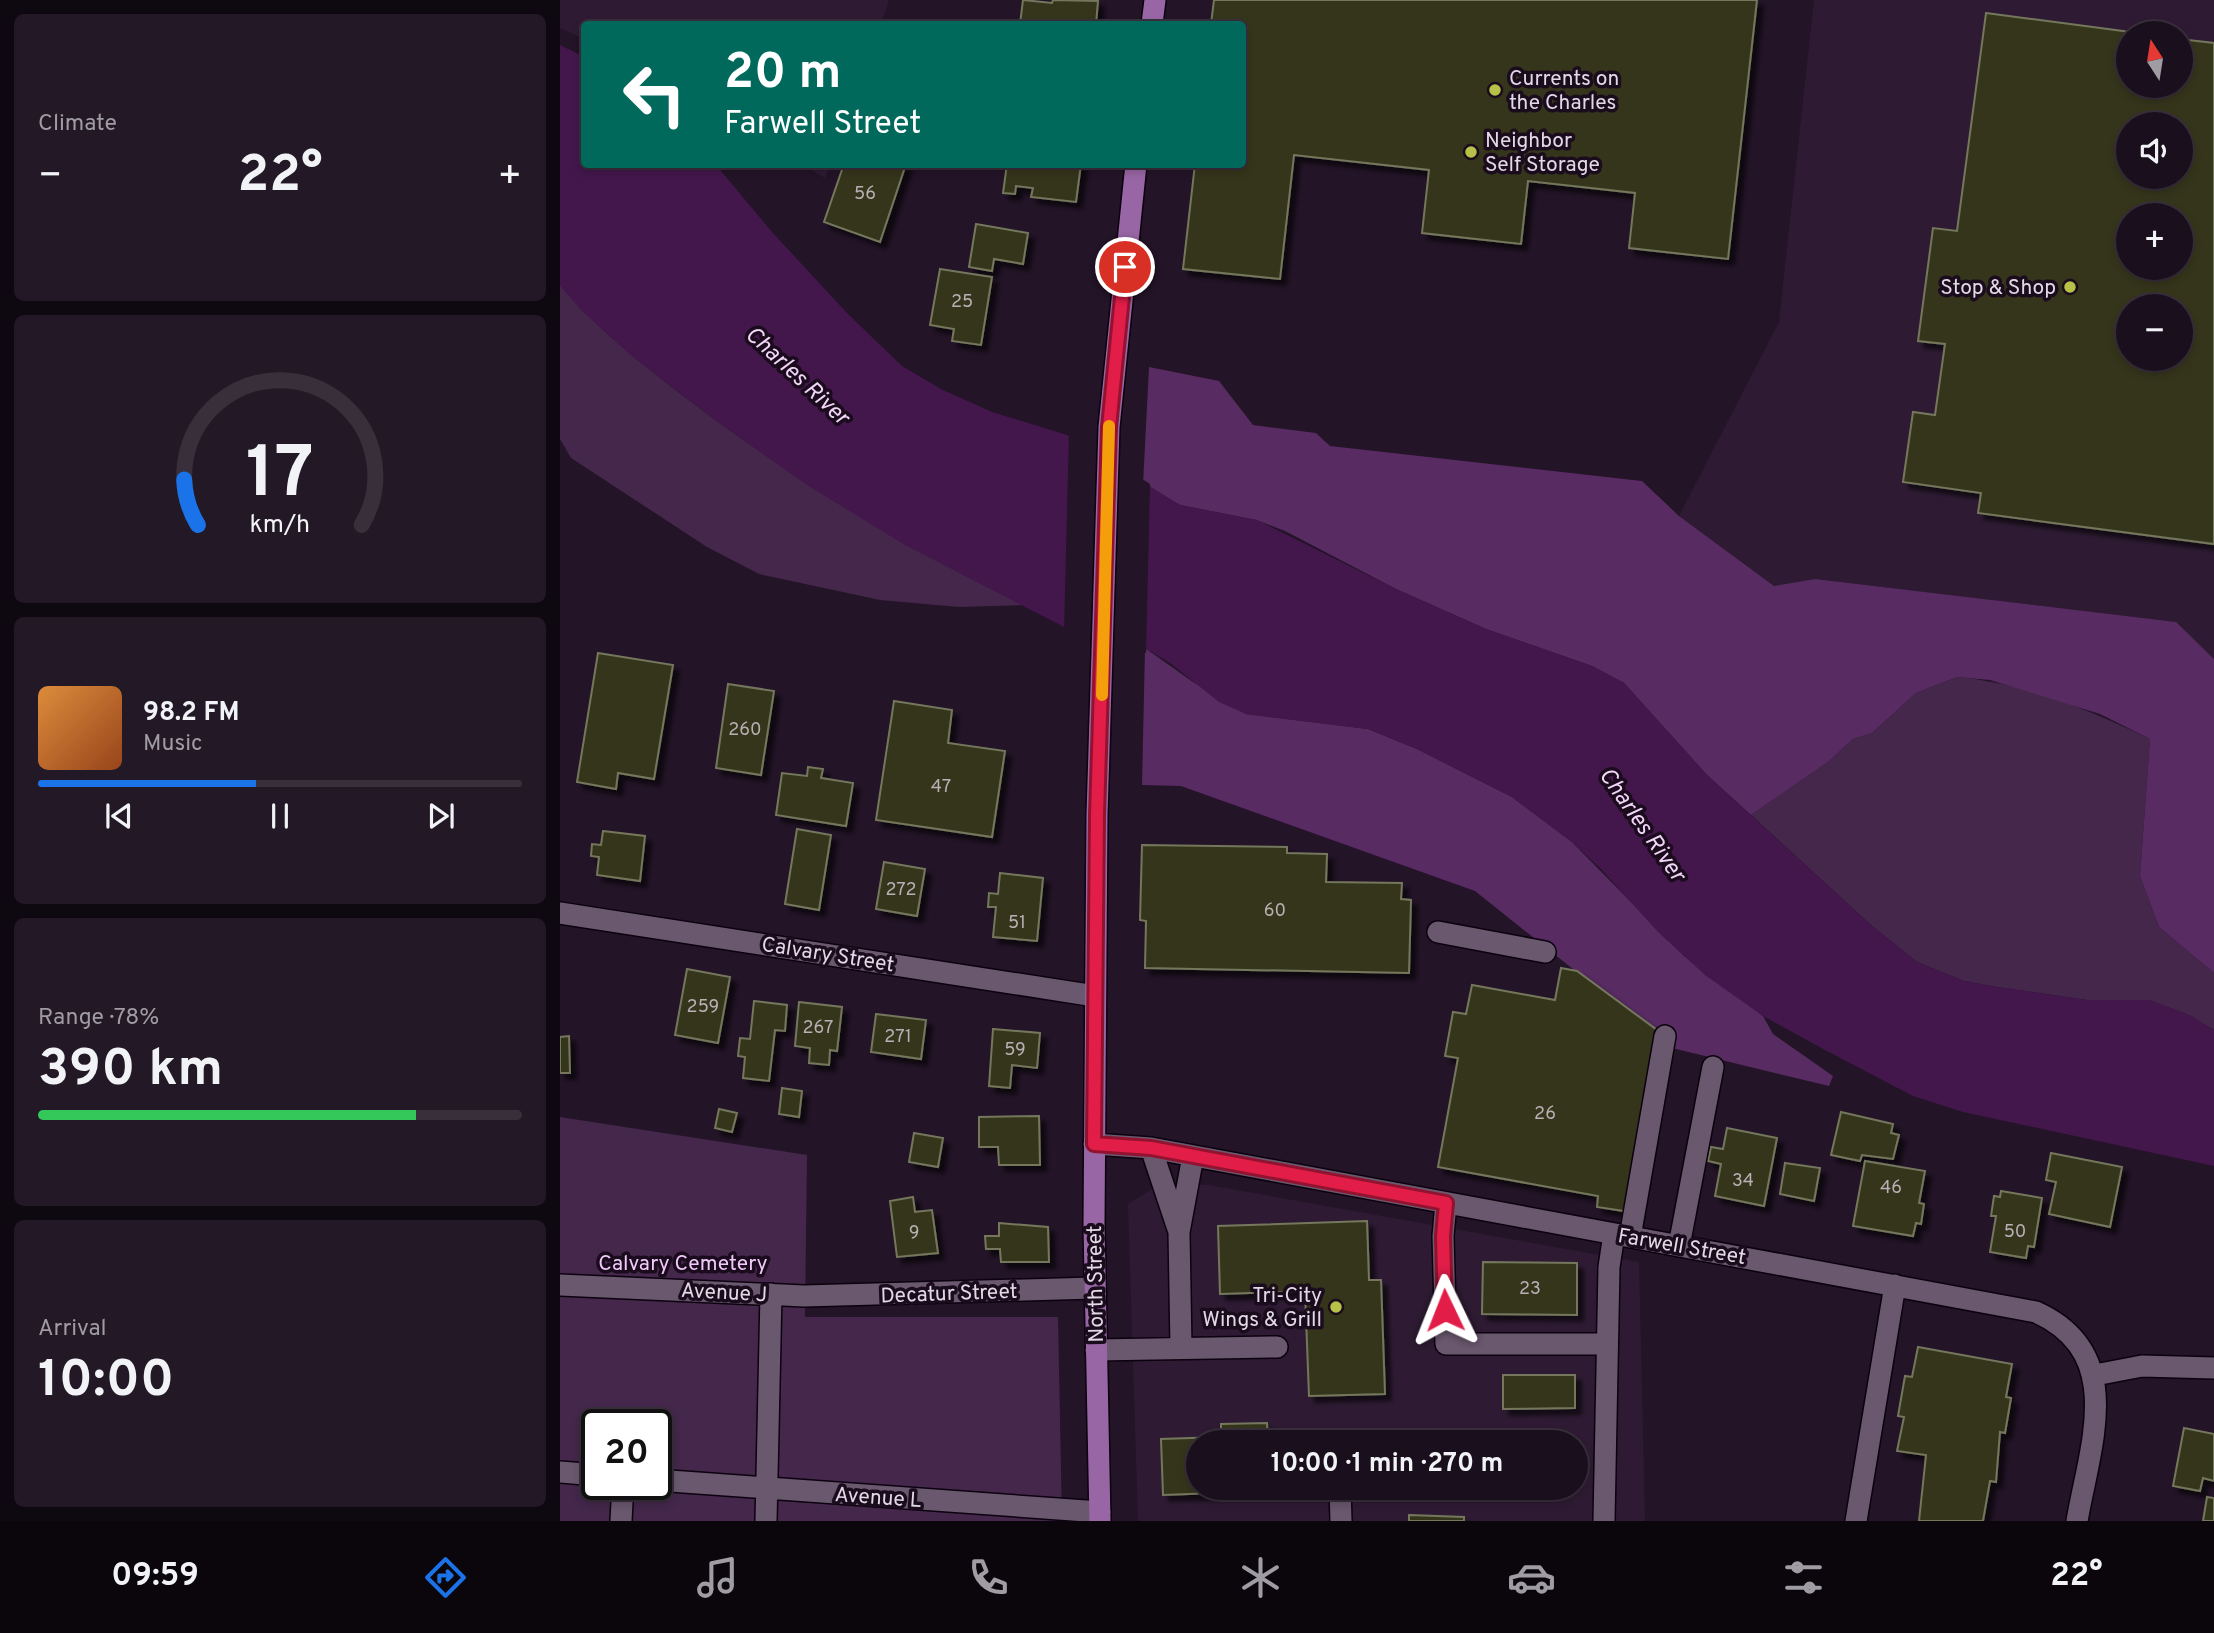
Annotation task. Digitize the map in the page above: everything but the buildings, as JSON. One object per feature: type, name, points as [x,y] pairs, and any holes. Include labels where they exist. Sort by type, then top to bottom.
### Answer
[{"type":"main road","points":[[1152,21],[1155,0]]},
{"type":"main road","points":[[1095,996],[1109,427],[1136,168]]},
{"type":"main road","name":"North Street","points":[[1095,996],[1094,1288],[1100,1517]]},
{"type":"street","name":"Calvary Street","points":[[560,913],[1095,996]]},
{"type":"street","points":[[1437,932],[1545,952]]},
{"type":"street","points":[[1604,1521],[1609,1267],[1622,1235],[1665,1036]]},
{"type":"street","points":[[1679,1246],[1713,1067]]},
{"type":"street","name":"Farwell Street","points":[[1094,1144],[1151,1148],[2022,1309],[2048,1318],[2075,1338],[2095,1375],[2095,1415],[2077,1521]]},
{"type":"street","points":[[1151,1148],[1179,1232]]},
{"type":"street","points":[[1181,1349],[1179,1232],[1193,1156]]},
{"type":"street","points":[[1446,1203],[1443,1236],[1446,1344],[1606,1344]]},
{"type":"street","name":"Avenue J","points":[[560,1285],[804,1296]]},
{"type":"street","points":[[1856,1521],[1895,1285]]},
{"type":"street","name":"Decatur Street","points":[[804,1296],[1094,1288]]},
{"type":"street","points":[[766,1521],[771,1294]]},
{"type":"street","points":[[1096,1350],[1277,1346]]},
{"type":"street","points":[[2095,1375],[2142,1366],[2214,1368]]},
{"type":"street","points":[[560,1472],[581,1474]]},
{"type":"street","name":"Avenue L","points":[[672,1481],[1100,1517]]},
{"type":"street","points":[[621,1521],[622,1500]]},
{"type":"street","points":[[1340,1500],[1341,1521]]},
{"type":"shaded area","points":[[560,0],[889,0],[882,21],[581,21],[581,38],[560,28]]},
{"type":"shaded area","points":[[1814,0],[2214,0],[2214,659],[2175,622],[1815,579],[1774,586],[1679,516],[1779,322]]},
{"type":"shaded area","points":[[807,168],[829,168],[825,178]]},
{"type":"shaded area","points":[[1149,367],[1219,381],[1253,425],[1316,433],[1330,446],[1642,481],[1679,516],[1774,586],[1815,579],[2176,622],[2214,659],[2214,973],[2159,927],[2140,876],[2150,739],[2100,714],[1990,680],[1957,677],[1916,693],[1872,733],[1853,739],[1828,762],[1751,815],[1707,775],[1624,683],[1592,666],[1486,629],[1396,589],[1285,531],[1256,520],[1180,505],[1143,484]]},
{"type":"shaded area","points":[[1145,648],[1193,682],[1246,714],[1368,729],[1417,749],[1512,797],[1572,842],[1684,956],[1763,1016],[1773,1034],[1833,1076],[1829,1086],[1672,1048],[1475,891],[1181,786],[1142,785]]},
{"type":"shaded area","points":[[1162,1183],[1209,1185],[1639,1262],[1645,1521],[1138,1521],[1128,1204]]},
{"type":"green space","points":[[560,285],[604,331],[636,358],[767,457],[893,536],[1026,605],[959,607],[880,600],[759,574],[707,547],[571,458],[560,439]]},
{"type":"green space","points":[[1957,677],[2007,685],[2056,699],[2150,739],[2140,876],[2159,927],[2214,973],[2214,1030],[2189,1015],[2149,1000],[2087,1000],[1997,987],[1964,981],[1917,962],[1872,926],[1751,815],[1828,762],[1853,739],[1872,733],[1916,693]]},
{"type":"green space","name":"Calvary Cemetery","points":[[560,1117],[807,1155],[805,1317],[1058,1317],[1062,1521],[560,1521]]},
{"type":"water","name":"Charles River","points":[[560,45],[581,56],[581,168],[719,168],[772,232],[847,313],[902,366],[941,389],[992,412],[1067,435],[1180,505],[1257,520],[1396,589],[1486,629],[1592,666],[1624,683],[1707,775],[1872,926],[1917,962],[1964,981],[1997,987],[2087,1000],[2149,1000],[2189,1015],[2214,1030],[2214,1166],[1963,1112],[1913,1096],[1825,1050],[1763,1016],[1705,975],[1658,932],[1601,869],[1572,842],[1512,797],[1417,749],[1368,729],[1246,714],[1219,702],[1170,663],[1145,648],[1068,629],[905,545],[807,485],[711,417],[633,357],[581,310],[560,285]]},
{"type":"pier","points":[[1069,432],[1150,484],[1146,653],[1064,631]]},
{"type":"slow traffic","points":[[1102,695],[1109,426]]},
{"type":"place","name":"Currents on the Charles","points":[[1495,90]]},
{"type":"place","name":"Neighbor Self Storage","points":[[1471,152]]},
{"type":"place","name":"Stop & Shop","points":[[2070,287]]},
{"type":"place","name":"Tri-City Wings & Grill","points":[[1336,1307]]},
{"type":"route","points":[[1125,267],[1109,427],[1097,815],[1094,1144],[1151,1148],[1446,1203],[1443,1236],[1445,1310]]}]
